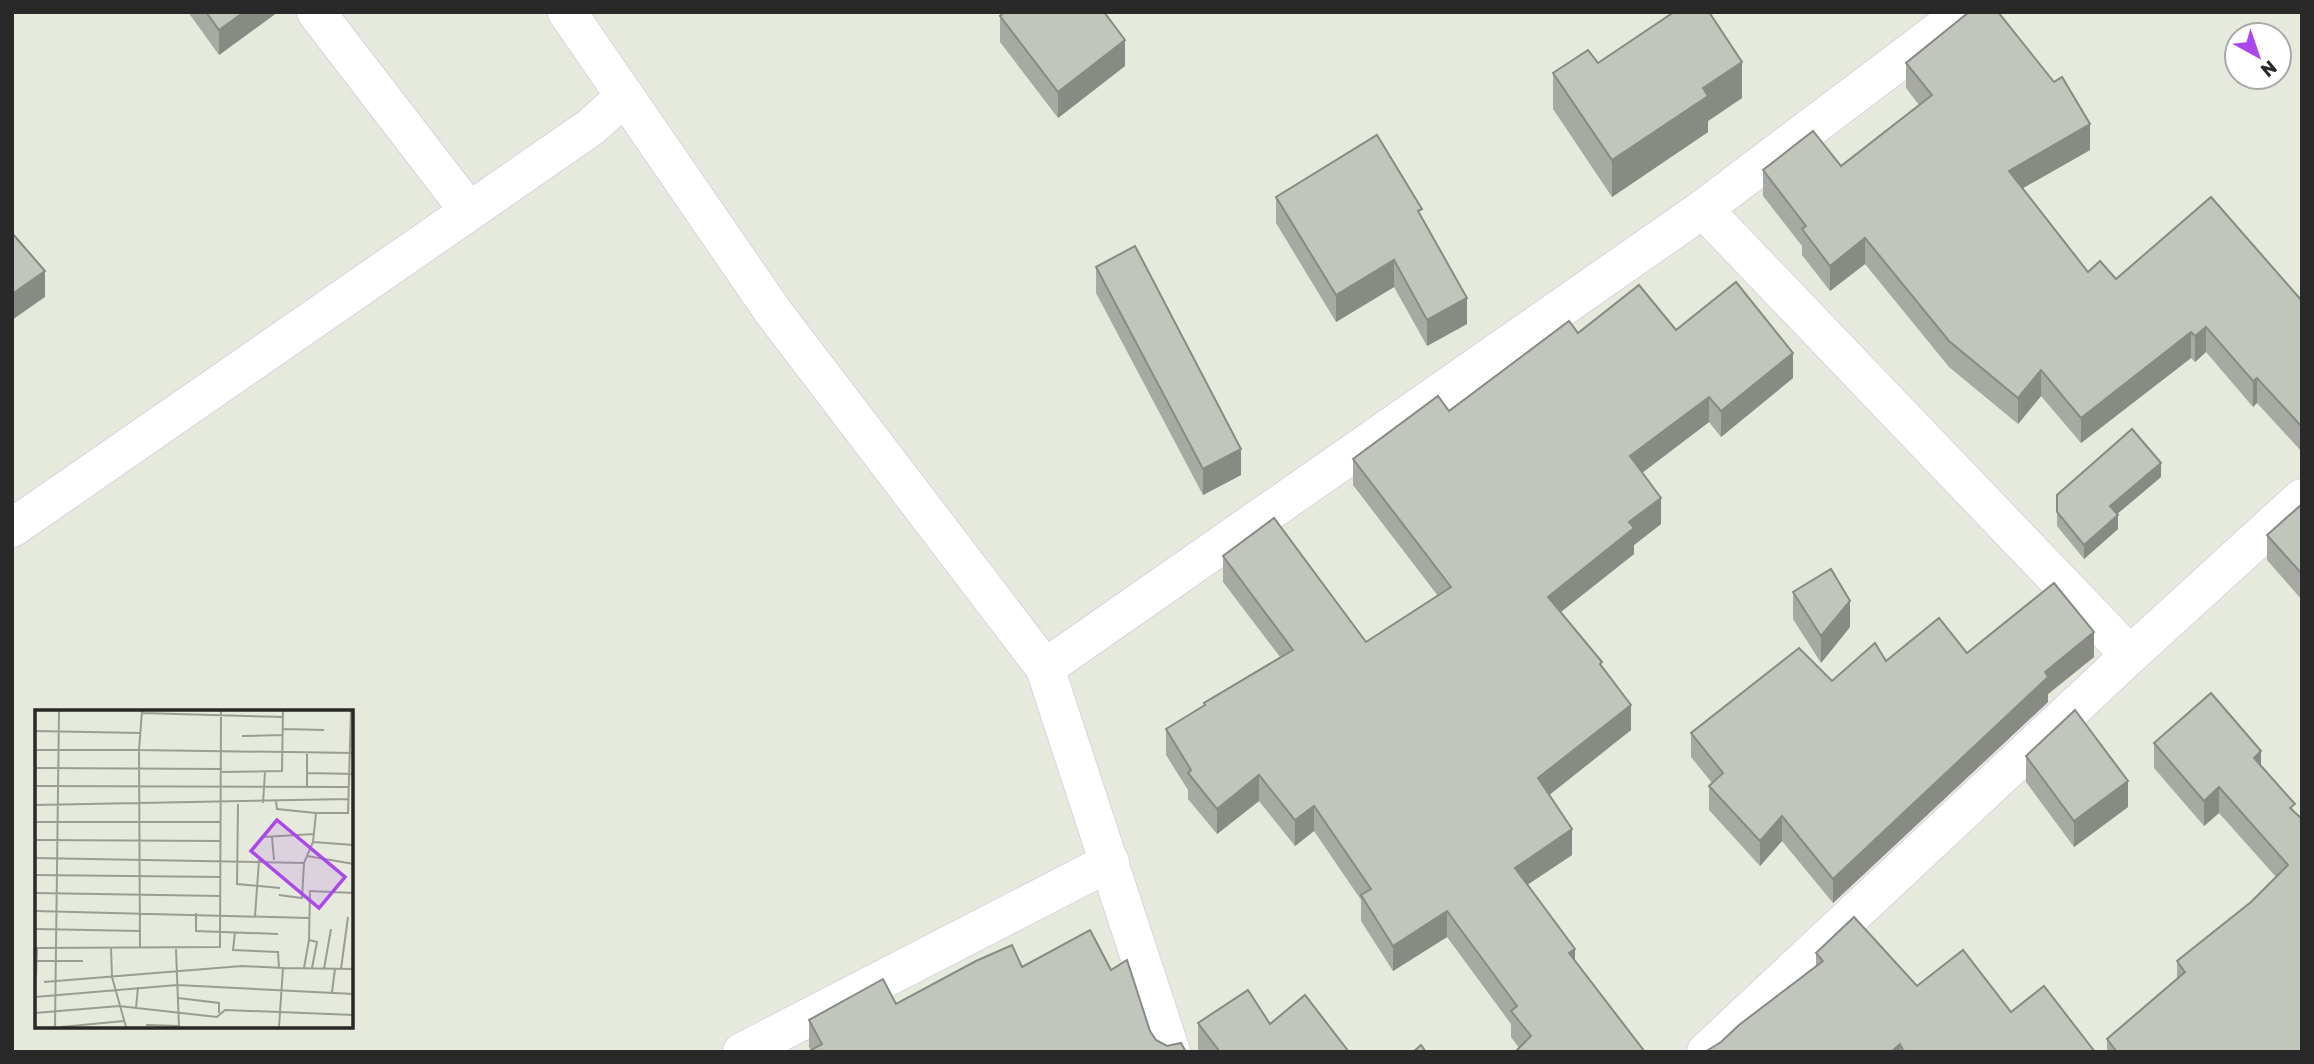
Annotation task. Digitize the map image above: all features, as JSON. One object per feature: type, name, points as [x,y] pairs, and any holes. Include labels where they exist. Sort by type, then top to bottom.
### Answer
[{"type":"street","points":[[316,12],[469,211]]},
{"type":"street","points":[[567,12],[774,313],[1045,668],[1171,1052]]},
{"type":"street","points":[[1045,668],[1703,209],[1964,12]]},
{"type":"street","points":[[12,527],[591,127],[625,96]]},
{"type":"street","points":[[1703,209],[2130,655]]},
{"type":"street","points":[[1706,1052],[2130,655],[2302,498]]},
{"type":"street","points":[[742,1052],[1110,862]]},
{"type":"building","points":[[206,12],[244,12],[219,30]]},
{"type":"building","points":[[1005,12],[1104,12],[1125,40],[1058,92],[1000,16]]},
{"type":"building","points":[[1674,12],[1709,12],[1742,62],[1703,88],[1708,96],[1612,160],[1553,73],[1588,50],[1598,63]]},
{"type":"building","points":[[1969,12],[1998,12],[2054,82],[2062,77],[2090,124],[2009,171],[2088,272],[2100,261],[2116,279],[2211,197],[2302,301],[2302,427],[2257,378],[2253,381],[2206,327],[2195,336],[2191,332],[2081,418],[2041,370],[2018,398],[1949,341],[1865,238],[1830,266],[1802,229],[1806,226],[1763,170],[1813,131],[1841,166],[1932,95],[1906,63]]},
{"type":"building","points":[[1377,135],[1422,209],[1418,211],[1467,298],[1427,320],[1394,260],[1336,295],[1276,197]]},
{"type":"building","points":[[12,233],[45,271],[12,294]]},
{"type":"building","points":[[1135,246],[1241,449],[1203,469],[1096,267]]},
{"type":"building","points":[[1736,282],[1793,353],[1721,411],[1709,397],[1630,456],[1661,498],[1629,522],[1634,528],[1548,597],[1602,662],[1600,664],[1631,705],[1538,778],[1572,829],[1515,868],[1575,949],[1569,953],[1645,1052],[1515,1052],[1531,1036],[1511,1011],[1517,1006],[1447,911],[1393,946],[1361,895],[1371,889],[1314,806],[1295,820],[1259,775],[1217,809],[1188,773],[1191,770],[1166,729],[1293,650],[1223,556],[1274,518],[1366,642],[1451,587],[1353,459],[1438,396],[1449,411],[1569,321],[1578,333],[1639,285],[1676,330]]},
{"type":"building","points":[[2132,429],[2161,463],[2110,506],[2118,515],[2084,545],[2057,512],[2057,495]]},
{"type":"building","points":[[2302,504],[2302,574],[2267,535]]},
{"type":"building","points":[[1831,569],[1850,601],[1821,636],[1793,592]]},
{"type":"building","points":[[2054,583],[2094,632],[2045,672],[2048,677],[1833,879],[1782,816],[1760,841],[1709,786],[1723,773],[1691,733],[1799,648],[1832,681],[1875,643],[1886,661],[1939,618],[1967,653]]},
{"type":"building","points":[[2211,693],[2261,751],[2254,758],[2295,804],[2290,808],[2302,819],[2302,1052],[2117,1052],[2107,1039],[2185,972],[2177,961],[2251,902],[2288,865],[2219,787],[2204,801],[2154,743]]},
{"type":"building","points":[[2075,710],[2128,781],[2074,821],[2026,756]]},
{"type":"building","points":[[1854,917],[1917,986],[1963,950],[2011,1012],[2044,986],[2095,1052],[1904,1052],[1900,1044],[1891,1052],[1705,1052],[1823,961],[1816,953]]},
{"type":"building","points":[[1090,930],[1111,970],[1127,960],[1150,1031],[1156,1040],[1167,1046],[1181,1043],[1186,1052],[808,1052],[822,1044],[809,1020],[883,979],[896,1004],[1012,945],[1022,967]]},
{"type":"building","points":[[1248,990],[1270,1024],[1305,995],[1349,1052],[1220,1052],[1198,1023]]},
{"type":"building","points":[[1421,1045],[1426,1052],[1413,1052]]}]
